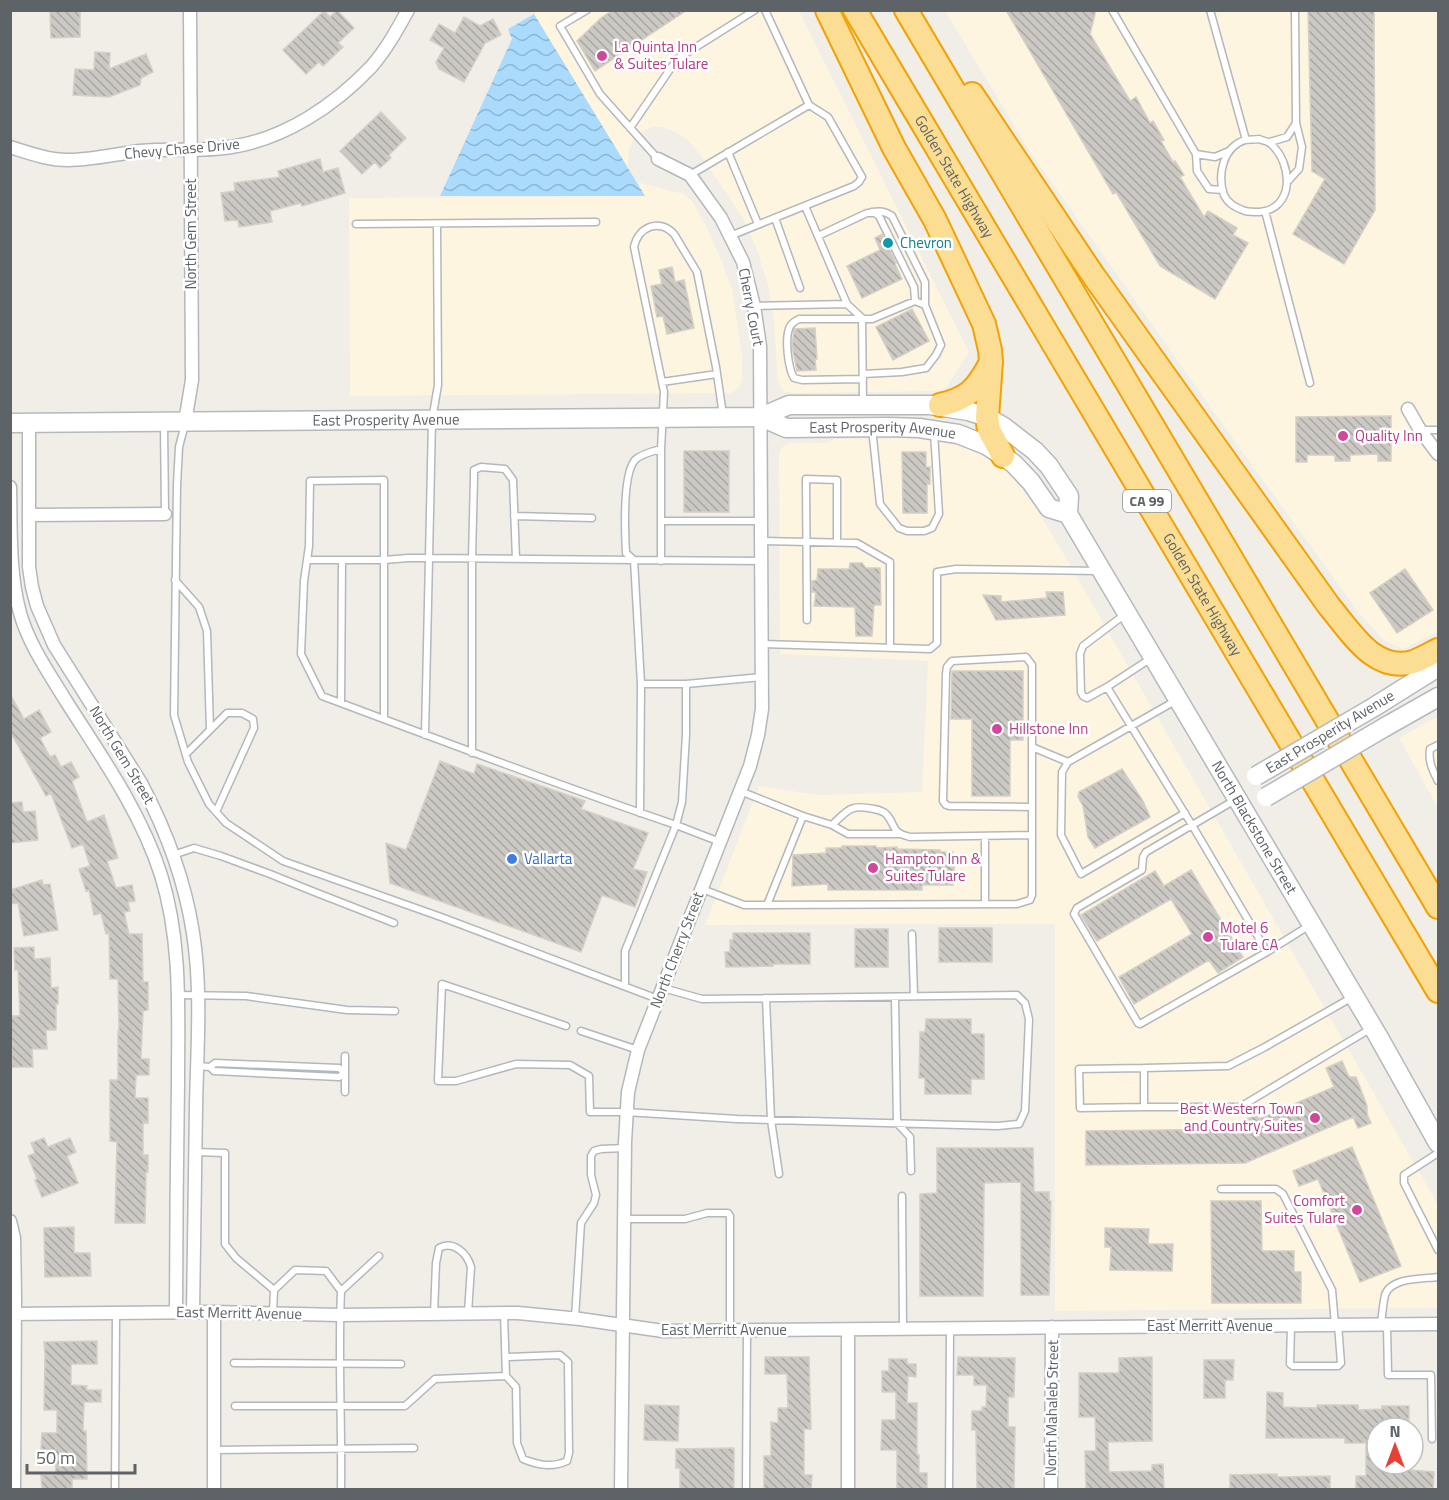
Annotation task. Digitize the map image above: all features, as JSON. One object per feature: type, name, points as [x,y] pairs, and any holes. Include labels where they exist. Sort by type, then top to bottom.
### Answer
[{"type":"highway","points":[[827,10],[894,148],[935,220],[984,324],[991,362],[987,417],[989,430],[1003,456]]},
{"type":"highway","name":"Golden State Highway","points":[[855,10],[1438,991]]},
{"type":"highway","points":[[909,16],[947,57],[1093,275],[1329,606],[1365,648],[1378,659],[1389,663],[1412,662],[1438,650]]},
{"type":"highway","name":"CA 99","points":[[909,16],[1438,907]]},
{"type":"highway","points":[[940,405],[956,402],[974,390],[991,362]]},
{"type":"main road","name":"East Prosperity Avenue","points":[[10,423],[724,418],[761,417],[789,405],[863,404],[940,405],[987,417]]},
{"type":"main road","name":"East Prosperity Avenue","points":[[761,417],[786,428],[934,430],[970,438],[1003,456]]},
{"type":"main road","name":"North Blackstone Street","points":[[987,417],[1017,436],[1035,451],[1049,466],[1070,496],[1068,514],[1373,1027],[1438,1143]]},
{"type":"main road","name":"North Blackstone Street","points":[[1003,456],[1031,482],[1049,508],[1068,514]]},
{"type":"main road","name":"East Prosperity Avenue","points":[[1238,799],[1256,776],[1438,667]]},
{"type":"main road","name":"East Prosperity Avenue","points":[[1238,799],[1266,797],[1438,697]]},
{"type":"street","name":"North Gem Street","points":[[185,422],[192,380],[190,10]]},
{"type":"street","name":"Chevy Chase Drive","points":[[10,147],[33,155],[66,160],[141,151],[229,148],[260,141],[318,113],[340,95],[371,67],[392,39],[408,10]]},
{"type":"street","name":"Cherry Court","points":[[658,159],[690,175],[721,218],[743,262],[754,306],[760,346],[761,417]]},
{"type":"street","points":[[1408,409],[1438,454]]},
{"type":"street","name":"North Cherry Street","points":[[621,1490],[625,1148],[628,1092],[638,1050],[750,766],[758,735],[762,709],[761,417]]},
{"type":"street","name":"North Gem Street","points":[[29,423],[29,567],[37,606],[54,645],[141,783],[161,824],[173,855],[193,934],[198,996],[193,1312]]},
{"type":"street","name":"North Gem Street","points":[[10,487],[13,569],[20,613],[39,658],[142,825],[162,876],[170,910],[178,968],[176,1312]]},
{"type":"street","points":[[29,515],[165,514]]},
{"type":"street","points":[[10,1221],[14,1238],[14,1490]]},
{"type":"street","points":[[214,1312],[214,1490]]},
{"type":"street","name":"East Merritt Avenue","points":[[13,1314],[518,1313],[663,1331],[1438,1324]]},
{"type":"street","name":"North Mahaleb Street","points":[[1051,1490],[1052,1327]]},
{"type":"street","points":[[848,1330],[848,1490]]},
{"type":"lane","points":[[587,10],[560,26],[600,94],[658,159]]},
{"type":"lane","points":[[630,128],[677,59],[755,10]]},
{"type":"lane","points":[[730,236],[855,186],[862,177],[828,117],[809,105],[765,10]]},
{"type":"lane","points":[[1112,10],[1196,154],[1197,171],[1209,189],[1222,190]]},
{"type":"lane","points":[[1210,10],[1246,140]]},
{"type":"lane","points":[[1229,151],[1223,164],[1221,178],[1226,200],[1235,208],[1250,212],[1265,211],[1279,205],[1288,181],[1299,169],[1302,147],[1296,123],[1295,10]]},
{"type":"lane","points":[[690,175],[809,105]]},
{"type":"lane","points":[[1196,154],[1215,157],[1246,140],[1259,139],[1270,142],[1287,137],[1296,123]]},
{"type":"lane","points":[[1270,142],[1283,160],[1288,181]]},
{"type":"lane","points":[[728,152],[758,224]]},
{"type":"lane","points":[[805,206],[847,304],[862,318],[863,404]]},
{"type":"lane","points":[[818,236],[867,213],[880,211],[892,216],[925,282],[925,305],[941,345],[926,368],[863,376],[802,380],[794,378],[790,371],[788,358],[789,327],[794,322],[808,318],[872,319],[915,302],[925,305]]},
{"type":"lane","points":[[1265,211],[1310,383]]},
{"type":"lane","points":[[872,212],[879,216],[914,287],[915,302]]},
{"type":"lane","points":[[775,218],[800,288]]},
{"type":"lane","points":[[356,224],[597,222]]},
{"type":"lane","points":[[425,735],[432,420],[438,385],[437,224]]},
{"type":"lane","points":[[661,561],[661,448],[664,392],[634,247],[641,231],[652,226],[669,228],[675,234],[698,272],[724,418]]},
{"type":"lane","points":[[754,306],[847,304]]},
{"type":"lane","points":[[662,382],[717,374]]},
{"type":"lane","points":[[164,422],[165,514]]},
{"type":"lane","points":[[185,422],[179,447],[174,715],[188,762],[209,804],[226,823],[283,861],[441,917],[625,987],[702,999],[1017,995],[1025,1003],[1029,1019],[1025,1111],[1019,1124],[998,1126],[737,1119],[590,1112],[589,1076],[570,1065],[516,1064],[456,1081],[438,1081],[442,984],[566,1026]]},
{"type":"lane","points":[[872,428],[880,504],[899,528],[907,531],[924,531],[932,528],[939,514],[934,430]]},
{"type":"lane","points":[[1420,430],[1438,430]]},
{"type":"lane","points":[[640,813],[641,684],[634,560],[626,553],[627,486],[629,471],[634,462],[661,448]]},
{"type":"lane","points":[[472,753],[471,558],[474,470],[481,467],[505,469],[513,480],[516,559]]},
{"type":"lane","points":[[807,620],[806,479],[837,480],[837,542]]},
{"type":"lane","points":[[384,719],[384,480],[310,481],[309,546],[304,581],[301,654],[322,696],[472,753],[720,842]]},
{"type":"lane","points":[[514,516],[592,518]]},
{"type":"lane","points":[[661,521],[762,520]]},
{"type":"lane","points":[[762,541],[857,543],[890,562],[890,648]]},
{"type":"lane","points":[[307,560],[471,558],[762,561]]},
{"type":"lane","points":[[341,703],[342,560]]},
{"type":"lane","points":[[762,644],[930,649],[937,644],[937,572],[956,569],[1102,572]]},
{"type":"lane","points":[[176,580],[199,607],[207,631],[210,730]]},
{"type":"lane","points":[[1127,613],[1083,646],[1080,654],[1083,696],[1087,698],[1154,657]]},
{"type":"lane","points":[[702,889],[744,905],[1017,904],[1030,900],[1032,895],[1032,807],[1032,747],[1032,665],[1026,657],[952,661],[947,667],[946,674],[943,801],[949,806],[1032,807]]},
{"type":"lane","points":[[641,684],[686,684],[762,677]]},
{"type":"lane","points":[[625,987],[626,951],[676,825],[682,802],[686,684]]},
{"type":"lane","points":[[1107,687],[1267,952]]},
{"type":"lane","points":[[1178,699],[1068,762],[1062,772],[1061,835],[1081,874],[1185,813]]},
{"type":"lane","points":[[186,754],[227,713],[242,713],[253,719],[254,728],[216,812]]},
{"type":"lane","points":[[1438,745],[1430,749],[1429,757],[1438,782]]},
{"type":"lane","points":[[1032,747],[1068,762]]},
{"type":"lane","points":[[740,791],[832,825],[848,834],[900,834],[910,837],[1032,835]]},
{"type":"lane","points":[[1238,799],[1146,852],[1143,857],[1142,870],[1077,908],[1074,914],[1132,1013],[1138,1023],[1142,1024],[1312,924]]},
{"type":"lane","points":[[832,825],[843,812],[854,807],[863,807],[882,811],[900,834]]},
{"type":"lane","points":[[767,905],[803,816]]},
{"type":"lane","points":[[985,836],[985,904]]},
{"type":"lane","points":[[173,855],[194,849],[221,856],[270,873],[394,923]]},
{"type":"lane","points":[[912,934],[914,996]]},
{"type":"lane","points":[[178,995],[246,996],[347,1010],[395,1011]]},
{"type":"lane","points":[[895,996],[897,1123],[910,1137],[911,1171]]},
{"type":"lane","points":[[1354,996],[1228,1066],[1080,1069],[1080,1108],[1240,1107],[1373,1027]]},
{"type":"lane","points":[[766,998],[771,1120],[779,1174]]},
{"type":"lane","points":[[581,1031],[638,1050]]},
{"type":"lane","points":[[345,1056],[345,1092]]},
{"type":"lane","points":[[196,1066],[210,1067],[215,1063],[339,1068],[345,1073]]},
{"type":"lane","points":[[1144,1068],[1144,1107]]},
{"type":"lane","points":[[575,1319],[581,1223],[594,1203],[596,1195],[591,1175],[591,1156],[594,1151],[601,1149],[625,1148]]},
{"type":"lane","points":[[195,1152],[225,1153],[225,1244],[236,1258],[274,1290]]},
{"type":"lane","points":[[1438,1153],[1404,1175],[1404,1183],[1438,1250]]},
{"type":"lane","points":[[1221,1189],[1276,1189],[1283,1194],[1332,1290],[1341,1363],[1338,1366],[1293,1366],[1290,1364],[1291,1326]]},
{"type":"lane","points":[[902,1196],[903,1329]]},
{"type":"lane","points":[[624,1219],[685,1219],[707,1213],[728,1213],[730,1216],[730,1331]]},
{"type":"lane","points":[[434,1314],[436,1263],[439,1248],[445,1244],[454,1245],[469,1260],[471,1267],[468,1314]]},
{"type":"lane","points":[[341,1291],[379,1256]]},
{"type":"lane","points":[[273,1314],[274,1290],[295,1270],[326,1271],[341,1291],[340,1490]]},
{"type":"lane","points":[[1432,1439],[1431,1375],[1388,1375],[1384,1325],[1386,1292],[1392,1285],[1402,1281],[1438,1277]]},
{"type":"lane","points":[[115,1490],[116,1313]]},
{"type":"lane","points":[[504,1314],[506,1357],[507,1376],[516,1387],[518,1443],[523,1459],[536,1464],[558,1465],[567,1461],[569,1454],[568,1362],[560,1355],[506,1357]]},
{"type":"lane","points":[[949,1490],[951,1329]]},
{"type":"lane","points":[[746,1490],[747,1330]]},
{"type":"lane","points":[[234,1363],[401,1364]]},
{"type":"lane","points":[[235,1406],[405,1406],[435,1379],[507,1376]]},
{"type":"lane","points":[[215,1450],[414,1448]]},
{"type":"shaded area","points":[[540,10],[799,11],[969,352],[944,391],[792,393],[783,391],[778,381],[769,288],[756,247],[743,218],[699,153],[688,140],[675,132],[662,127],[652,127],[641,132],[634,138],[629,150],[629,169],[534,14]]},
{"type":"shaded area","points":[[945,11],[1438,11],[1438,631],[1403,649],[1384,640],[1359,613],[1029,150]]},
{"type":"shaded area","points":[[637,182],[683,194],[692,201],[708,230],[732,289],[742,356],[742,379],[739,388],[731,393],[350,396],[349,198],[644,196]]},
{"type":"shaded area","points":[[917,438],[949,441],[1000,465],[1012,476],[1034,505],[1063,553],[1438,1205],[1438,1308],[1055,1311],[1055,924],[705,925],[759,786],[818,795],[922,792],[928,661],[780,654],[779,457],[781,448],[790,443],[827,443],[835,439]]},
{"type":"shaded area","points":[[1438,716],[1438,808],[1399,738]]},
{"type":"water","points":[[534,14],[645,196],[440,196],[512,39],[508,29]]},
{"type":"building","points":[[50,10],[80,10],[80,37],[51,38]]},
{"type":"building","points":[[337,10],[354,28],[338,43],[343,47],[323,66],[319,62],[306,74],[283,50],[324,11],[330,17]]},
{"type":"building","name":"La Quinta Inn & Suites Tulare","points":[[613,10],[687,10],[595,71],[577,41]]},
{"type":"building","points":[[1006,10],[1096,10],[1090,34],[1130,101],[1136,97],[1150,123],[1153,121],[1173,162],[1175,161],[1184,175],[1180,177],[1204,217],[1208,211],[1237,228],[1233,235],[1248,243],[1215,299],[1160,266],[1116,192],[1113,194]]},
{"type":"building","points":[[1308,10],[1374,10],[1375,210],[1344,264],[1293,234],[1325,179],[1312,171]]},
{"type":"building","points":[[464,17],[480,26],[493,19],[501,35],[485,43],[464,82],[439,69],[436,62],[444,48],[430,40],[439,24],[455,33]]},
{"type":"building","points":[[95,52],[110,53],[109,69],[146,54],[153,72],[141,78],[140,85],[109,97],[73,95],[75,69],[94,70]]},
{"type":"building","points":[[381,112],[406,138],[380,168],[375,162],[362,174],[340,151]]},
{"type":"building","points":[[320,159],[323,172],[338,168],[345,193],[302,206],[301,203],[270,211],[272,222],[239,227],[238,220],[225,221],[221,193],[235,191],[234,183],[280,177],[278,171]]},
{"type":"building","points":[[882,234],[902,279],[862,298],[847,266],[880,250],[875,238]]},
{"type":"building","points":[[672,267],[675,282],[684,280],[694,328],[667,334],[663,316],[657,317],[651,286],[662,284],[659,270]]},
{"type":"building","points":[[912,309],[929,341],[893,360],[876,327]]},
{"type":"building","points":[[815,328],[816,370],[797,371],[792,347],[794,329]]},
{"type":"building","name":"Quality Inn","points":[[1391,416],[1391,461],[1378,461],[1378,454],[1350,455],[1350,461],[1335,461],[1335,455],[1307,455],[1307,462],[1296,462],[1296,417]]},
{"type":"building","points":[[684,451],[729,451],[729,512],[684,512]]},
{"type":"building","points":[[902,452],[926,452],[926,467],[930,467],[930,484],[927,484],[927,513],[903,513]]},
{"type":"building","points":[[850,563],[862,563],[866,568],[880,568],[881,605],[874,605],[872,636],[856,636],[855,607],[814,606],[816,592],[812,592],[812,581],[817,580],[818,569],[849,569]]},
{"type":"building","points":[[1405,569],[1433,610],[1397,633],[1370,593]]},
{"type":"building","points":[[1046,592],[1063,592],[1065,615],[996,620],[983,595],[1001,596],[1001,602],[1047,598]]},
{"type":"building","name":"Hillstone Inn","points":[[952,671],[1023,671],[1023,740],[1010,740],[1010,796],[972,796],[972,719],[951,719]]},
{"type":"building","points":[[10,694],[24,719],[39,710],[51,732],[40,738],[50,757],[55,755],[61,767],[71,762],[79,777],[72,781],[87,822],[104,815],[118,858],[107,861],[116,888],[132,885],[135,901],[128,902],[130,911],[124,912],[129,934],[142,934],[143,982],[148,982],[148,1010],[143,1011],[141,1059],[149,1059],[149,1075],[136,1075],[135,1098],[148,1098],[148,1123],[143,1123],[143,1155],[148,1155],[145,1223],[115,1223],[117,1142],[110,1141],[110,1080],[118,1080],[118,979],[110,979],[109,933],[106,934],[101,913],[94,915],[89,890],[86,891],[79,869],[90,866],[83,844],[72,848],[51,793],[46,796],[10,731]]},
{"type":"building","name":"Vallarta","points":[[440,761],[474,774],[477,764],[585,801],[581,809],[648,833],[633,869],[647,872],[635,907],[602,895],[581,952],[390,883],[386,843],[406,850]]},
{"type":"building","points":[[1122,769],[1143,801],[1150,817],[1095,848],[1088,837],[1083,806],[1078,797],[1079,792]]},
{"type":"building","points":[[22,802],[23,812],[35,811],[38,840],[10,843],[10,803]]},
{"type":"building","name":"Hampton Inn & Suites Tulare","points":[[842,846],[897,847],[897,849],[953,852],[955,880],[952,880],[953,885],[922,885],[922,890],[828,890],[828,884],[792,886],[793,855],[826,853],[826,848],[842,848]]},
{"type":"building","name":"Motel 6 Tulare CA","points":[[1191,870],[1243,957],[1218,973],[1209,960],[1134,1004],[1119,977],[1192,934],[1171,899],[1097,941],[1081,915],[1155,871],[1164,886]]},
{"type":"building","points":[[42,880],[43,885],[50,884],[58,930],[24,936],[18,903],[10,904],[10,890]]},
{"type":"building","points":[[939,928],[992,928],[992,962],[939,962]]},
{"type":"building","points":[[855,929],[888,929],[888,967],[855,967]]},
{"type":"building","points":[[733,933],[810,933],[810,964],[726,967],[725,952],[730,952],[730,940],[733,940]]},
{"type":"building","points":[[34,947],[34,959],[50,958],[51,988],[58,987],[56,1030],[46,1030],[47,1049],[32,1049],[33,1067],[12,1067],[11,1016],[20,1016],[18,970],[15,970],[14,948]]},
{"type":"building","points":[[926,1019],[971,1019],[971,1034],[984,1034],[984,1079],[971,1079],[971,1094],[925,1094],[925,1078],[919,1078],[920,1032],[925,1032]]},
{"type":"building","points":[[1342,1061],[1349,1077],[1356,1077],[1371,1123],[1358,1128],[1353,1117],[1245,1163],[1086,1165],[1086,1131],[1242,1129],[1242,1121],[1257,1115],[1259,1119],[1334,1087],[1326,1068]]},
{"type":"building","points":[[44,1138],[48,1147],[70,1138],[76,1152],[67,1156],[78,1183],[42,1197],[28,1156],[35,1153],[31,1143]]},
{"type":"building","points":[[1352,1147],[1401,1266],[1360,1282],[1318,1179],[1299,1186],[1293,1171]]},
{"type":"building","points":[[937,1148],[1033,1148],[1034,1192],[1049,1192],[1049,1201],[1051,1201],[1049,1295],[1021,1295],[1021,1182],[984,1183],[983,1296],[920,1296],[920,1194],[937,1193]]},
{"type":"building","points":[[1211,1201],[1261,1201],[1262,1251],[1294,1251],[1294,1272],[1301,1272],[1301,1303],[1212,1303]]},
{"type":"building","points":[[74,1227],[74,1253],[90,1253],[91,1276],[45,1277],[44,1228]]},
{"type":"building","points":[[1105,1228],[1149,1229],[1148,1244],[1173,1244],[1172,1271],[1110,1270],[1111,1247],[1105,1247]]},
{"type":"building","points":[[97,1341],[97,1364],[71,1364],[71,1385],[87,1386],[86,1390],[101,1390],[101,1402],[84,1402],[83,1431],[86,1431],[87,1479],[72,1479],[72,1490],[42,1490],[41,1475],[56,1475],[55,1450],[41,1450],[42,1433],[57,1433],[57,1410],[44,1410],[44,1342]]},
{"type":"building","points":[[765,1357],[809,1357],[811,1429],[804,1429],[804,1475],[812,1475],[811,1490],[764,1490],[764,1456],[771,1456],[771,1422],[778,1423],[778,1408],[788,1408],[787,1374],[765,1374]]},
{"type":"building","points":[[958,1357],[1015,1358],[1014,1397],[1008,1397],[1008,1427],[1015,1427],[1014,1490],[977,1489],[976,1430],[972,1430],[972,1411],[982,1411],[982,1407],[986,1407],[987,1385],[974,1385],[974,1375],[957,1375]]},
{"type":"building","points":[[1152,1357],[1152,1441],[1108,1442],[1109,1472],[1152,1471],[1152,1465],[1163,1464],[1164,1490],[1086,1490],[1085,1451],[1096,1451],[1095,1417],[1079,1417],[1079,1373],[1119,1373],[1119,1358]]},
{"type":"building","points":[[889,1359],[907,1359],[907,1364],[916,1364],[916,1377],[908,1376],[907,1403],[917,1403],[919,1473],[927,1473],[927,1490],[897,1490],[897,1450],[881,1450],[882,1420],[896,1420],[896,1392],[882,1392],[882,1371],[889,1371]]},
{"type":"building","points":[[1204,1360],[1234,1360],[1233,1380],[1225,1380],[1225,1398],[1204,1398]]},
{"type":"building","points":[[1267,1392],[1283,1393],[1283,1407],[1317,1408],[1317,1405],[1358,1405],[1358,1410],[1382,1409],[1382,1406],[1409,1406],[1409,1416],[1365,1416],[1365,1443],[1345,1443],[1345,1438],[1266,1438]]},
{"type":"building","points":[[645,1405],[679,1406],[678,1441],[644,1440]]},
{"type":"building","points":[[734,1448],[734,1490],[680,1490],[680,1468],[676,1468],[676,1449]]},
{"type":"building","points":[[1425,1471],[1434,1472],[1433,1490],[1356,1490],[1356,1476],[1425,1476]]},
{"type":"building","points":[[1277,1474],[1277,1477],[1330,1476],[1330,1490],[1230,1490],[1230,1475]]},
{"type":"place","name":"La Quinta Inn & Suites Tulare","points":[[602,56]]},
{"type":"place","name":"Chevron","points":[[888,243]]},
{"type":"place","name":"Quality Inn","points":[[1343,436]]},
{"type":"place","name":"Hillstone Inn","points":[[997,729]]},
{"type":"place","name":"Vallarta","points":[[512,859]]},
{"type":"place","name":"Hampton Inn & Suites Tulare","points":[[873,868]]},
{"type":"place","name":"Motel 6 Tulare CA","points":[[1208,937]]},
{"type":"place","name":"Best Western Town and Country Suites","points":[[1315,1118]]},
{"type":"place","name":"Comfort Suites Tulare","points":[[1357,1210]]}]
